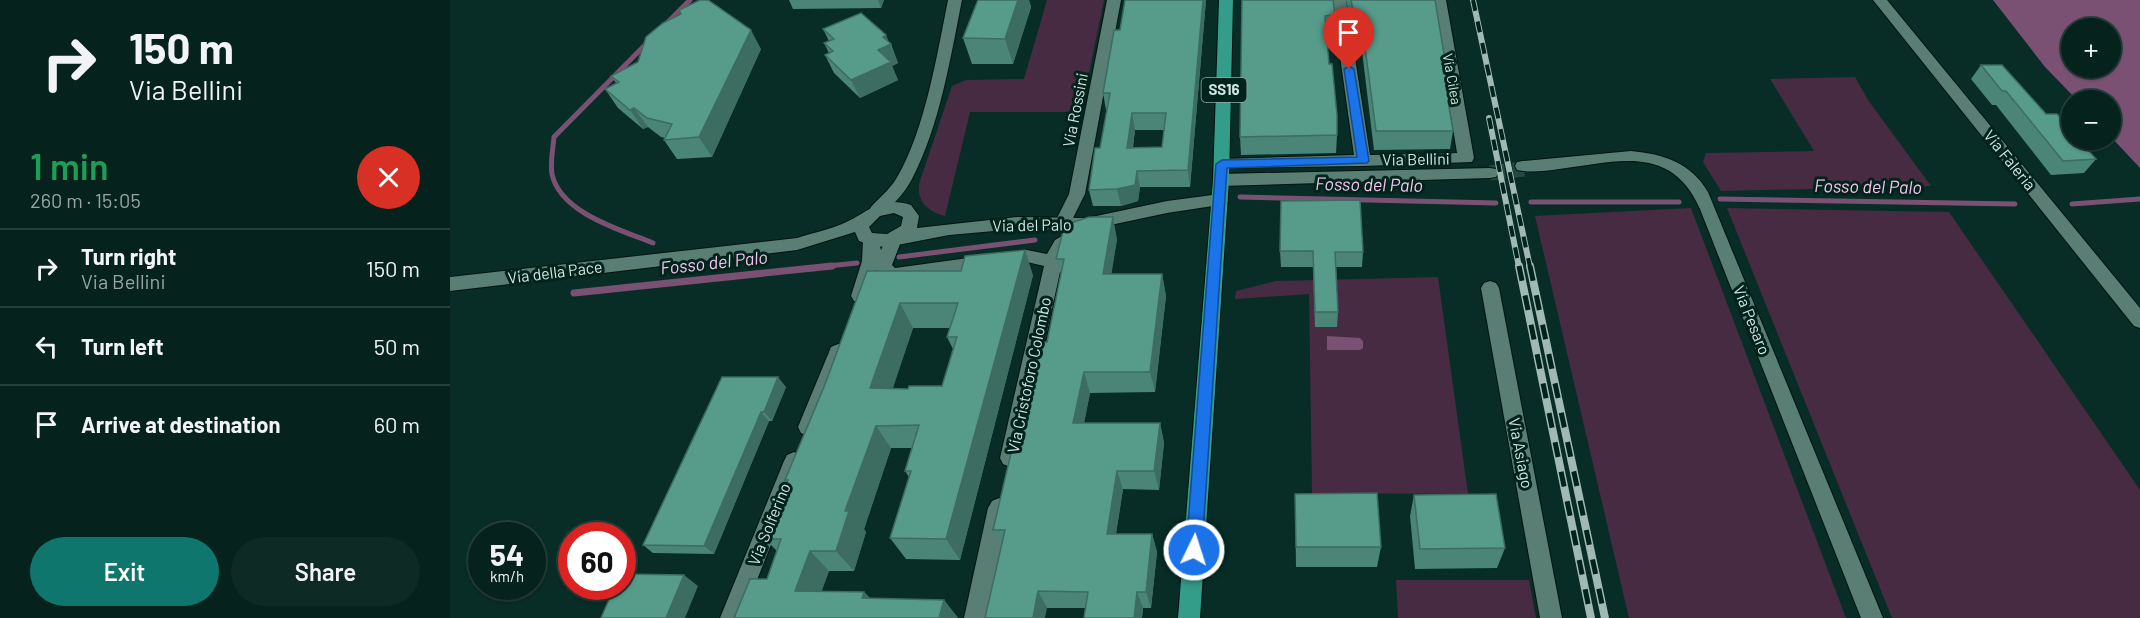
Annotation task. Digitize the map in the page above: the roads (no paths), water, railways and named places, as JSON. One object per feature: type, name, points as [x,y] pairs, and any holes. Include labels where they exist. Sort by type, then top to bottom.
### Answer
[{"type":"main road","name":"SS16","points":[[1189,618],[1221,181],[1226,0]]},
{"type":"street","points":[[869,227],[903,180],[917,144],[939,74],[955,0]]},
{"type":"street","name":"Via Rossini","points":[[1062,224],[1077,194],[1114,0]]},
{"type":"street","points":[[1339,0],[1363,161]]},
{"type":"street","name":"Via Cilea","points":[[1439,0],[1466,158]]},
{"type":"street","name":"Via Faleria","points":[[1880,0],[2140,321]]},
{"type":"street","name":"Via Pesaro","points":[[1526,167],[1610,157],[1642,157],[1660,161],[1678,169],[1697,187],[1708,209],[1872,618]]},
{"type":"street","name":"Via Bellini","points":[[1221,181],[1363,161],[1466,158]]},
{"type":"street","points":[[1221,181],[1487,172]]},
{"type":"street","points":[[860,296],[867,287],[892,275],[884,269],[883,265],[896,238],[909,227],[903,180]]},
{"type":"street","name":"Via del Palo","points":[[869,227],[882,242],[949,229],[1017,223],[1098,223],[1167,207],[1221,181]]},
{"type":"street","name":"Via del Palo","points":[[661,260],[797,244],[822,244],[869,227],[894,207],[909,213],[925,224],[949,229]]},
{"type":"street","name":"Via Cristoforo Colombo","points":[[975,618],[1053,262],[1061,244],[1098,223]]},
{"type":"street","name":"Via Solferino","points":[[731,618],[860,296],[861,283],[873,249],[869,227]]},
{"type":"street","name":"Via del Palo","points":[[892,275],[1027,256],[1053,262]]},
{"type":"street","name":"Via della Pace","points":[[450,284],[661,260]]},
{"type":"street","name":"Via Asiago","points":[[1490,288],[1551,618]]},
{"type":"waterway","points":[[667,23],[690,0]]},
{"type":"waterway","points":[[647,43],[554,137],[551,165],[557,188],[579,210],[609,226],[653,243]]},
{"type":"waterway","name":"Fosso del Palo","points":[[1240,197],[1496,203]]},
{"type":"waterway","name":"Fosso del Palo","points":[[1720,199],[2015,204]]},
{"type":"waterway","name":"Fosso del Palo","points":[[2072,204],[2140,199]]},
{"type":"waterway","name":"Fosso del Palo","points":[[1531,202],[1679,202]]},
{"type":"waterway","name":"Fosso del Palo","points":[[899,257],[1035,240]]},
{"type":"waterway","name":"Fosso del Palo","points":[[818,267],[857,263]]},
{"type":"waterway","name":"Fosso del Palo","points":[[574,293],[832,266]]},
{"type":"tunnel","points":[[1490,173],[1524,169]]},
{"type":"railway","points":[[1473,0],[1530,267]]},
{"type":"railway","points":[[1489,118],[1519,267]]},
{"type":"railway","points":[[1519,266],[1591,618]]},
{"type":"railway","points":[[1530,266],[1605,618]]}]
